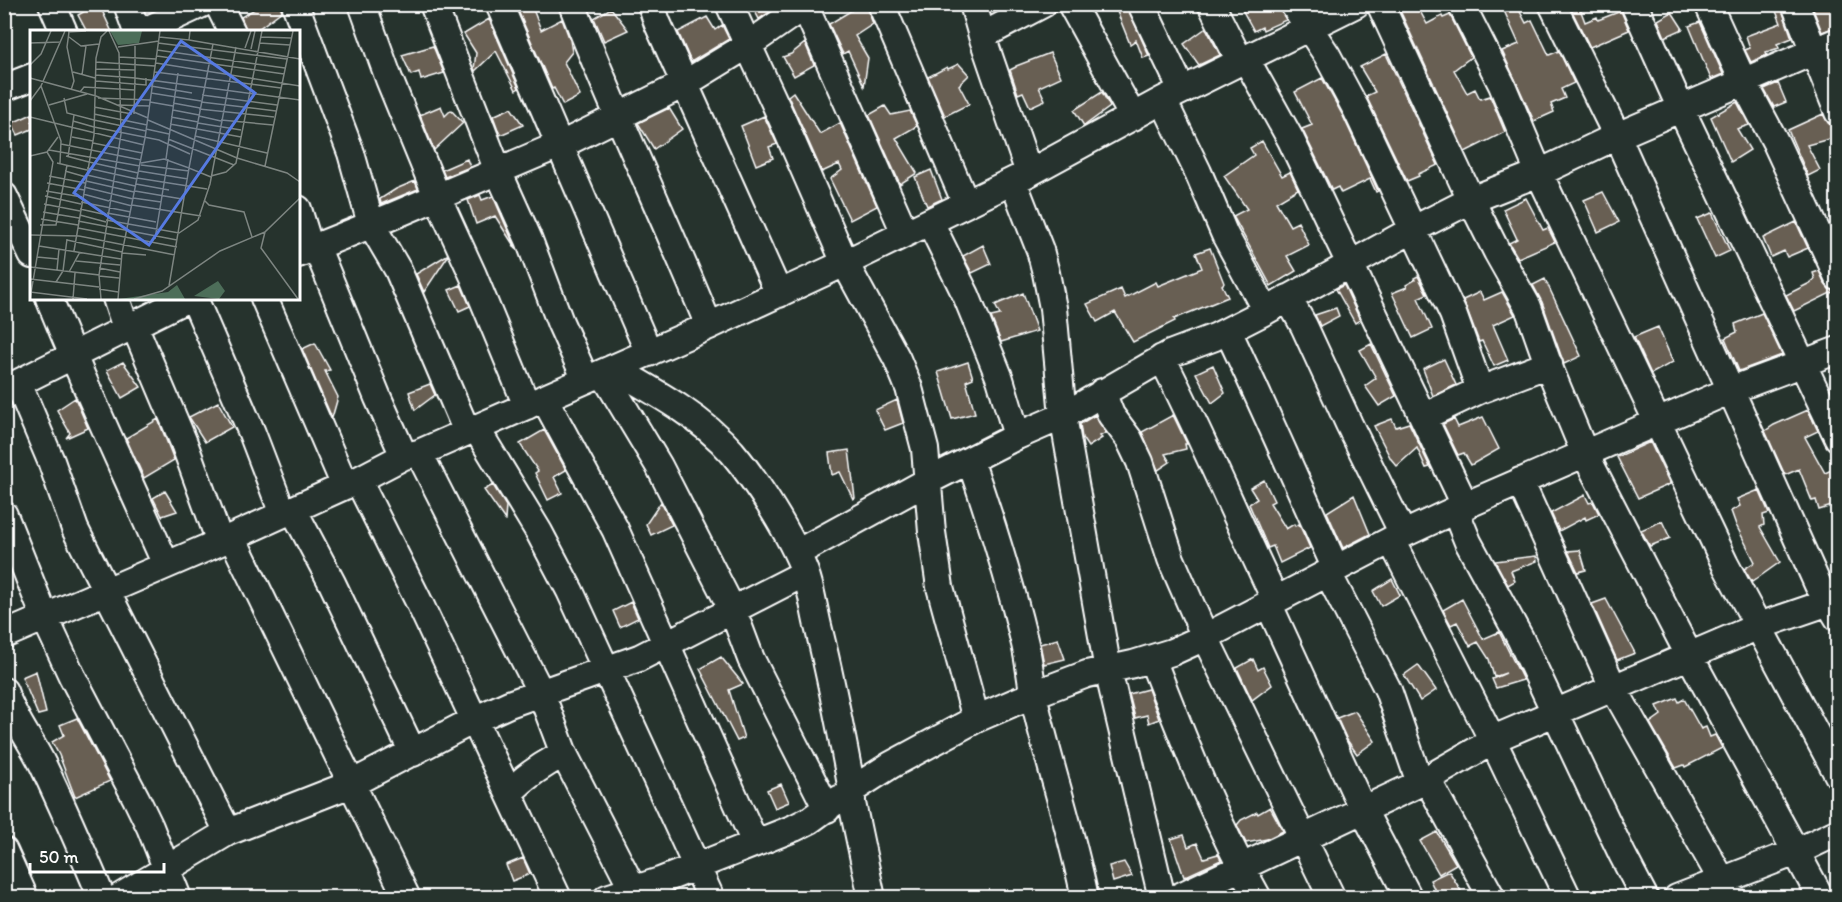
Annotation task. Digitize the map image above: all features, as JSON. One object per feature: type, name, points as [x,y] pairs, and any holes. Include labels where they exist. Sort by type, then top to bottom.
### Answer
[{"type":"street","points":[[52,4],[63,30]]},
{"type":"street","points":[[127,4],[149,30],[205,5],[230,30]]},
{"type":"street","points":[[294,4],[351,153],[371,224],[398,270],[471,430],[539,532],[570,591],[711,897]]},
{"type":"street","points":[[362,4],[389,80],[437,196],[473,275],[535,402],[615,529],[755,843]]},
{"type":"street","points":[[433,4],[560,322],[601,374],[659,466],[733,611],[751,659],[827,809]]},
{"type":"street","points":[[499,4],[649,353]]},
{"type":"street","points":[[572,4],[618,116],[710,326]]},
{"type":"street","points":[[651,4],[657,22],[780,294]]},
{"type":"street","points":[[729,4],[845,263],[897,359],[909,388],[925,449],[932,532],[940,587],[976,719]]},
{"type":"street","points":[[881,4],[966,204]]},
{"type":"street","points":[[953,4],[977,21],[1046,273],[1053,308],[1063,416],[1108,670],[1162,897]]},
{"type":"street","points":[[977,21],[1043,4]]},
{"type":"street","points":[[1071,4],[1133,117]]},
{"type":"street","points":[[1141,4],[1198,172],[1225,235],[1266,311]]},
{"type":"street","points":[[1211,4],[1291,140],[1423,417],[1460,508],[1468,542],[1520,638],[1622,855],[1645,897]]},
{"type":"street","points":[[1293,4],[1327,55],[1356,109],[1453,314],[1480,390]]},
{"type":"street","points":[[4,635],[780,294],[1021,177],[1173,95],[1356,4]]},
{"type":"street","points":[[1380,4],[1471,200],[1528,307],[1585,454],[1689,655],[1821,897]]},
{"type":"street","points":[[1461,4],[1502,85],[1539,172],[1725,564],[1838,775]]},
{"type":"street","points":[[1176,897],[1424,781],[1493,741],[1554,713],[1759,626],[1835,606],[1818,585],[1617,136],[1552,4]]},
{"type":"street","points":[[1634,4],[1681,109],[1838,438]]},
{"type":"street","points":[[1707,4],[1743,81],[1776,143],[1838,277]]},
{"type":"street","points":[[1795,4],[1838,112]]},
{"type":"street","points":[[308,249],[560,144],[686,83],[748,45],[805,5],[905,233]]},
{"type":"street","points":[[118,897],[228,832],[351,784],[509,704],[606,671],[668,645],[733,611],[801,563],[928,481],[1017,436],[1063,416],[1162,358],[1228,331],[1471,200],[1838,41]]},
{"type":"street","points":[[4,196],[30,251]]},
{"type":"street","points":[[300,217],[308,249],[378,398],[412,455],[541,693],[564,754],[633,889]]},
{"type":"street","points":[[930,222],[966,295],[1000,379],[1017,436]]},
{"type":"street","points":[[1288,298],[1397,537],[1568,897]]},
{"type":"street","points":[[50,300],[166,565]]},
{"type":"street","points":[[117,300],[226,539],[407,897]]},
{"type":"street","points":[[184,300],[73,357],[8,386],[51,461],[67,509],[106,592],[228,832]]},
{"type":"street","points":[[195,300],[288,512],[332,583],[413,753]]},
{"type":"street","points":[[265,300],[352,483],[420,604],[558,897]]},
{"type":"street","points":[[1228,331],[1262,400],[1332,571],[1388,690],[1424,781],[1492,897]]},
{"type":"street","points":[[607,897],[696,866],[802,824],[891,765],[976,719],[1087,674],[1152,659],[1205,637],[1397,537],[1460,508],[1731,390],[1838,350]]},
{"type":"street","points":[[1162,358],[1197,426],[1363,810],[1409,897]]},
{"type":"street","points":[[1423,417],[1480,390],[1549,364]]},
{"type":"street","points":[[601,374],[673,403],[717,438],[732,453],[760,491],[801,563],[835,695],[852,790],[852,803],[872,897]]},
{"type":"street","points":[[1102,392],[1111,415],[1129,439],[1140,462],[1171,559],[1205,637],[1332,897]]},
{"type":"street","points":[[970,460],[995,532],[1026,646],[1034,694],[1085,897]]},
{"type":"street","points":[[1520,481],[1613,687],[1727,888]]},
{"type":"street","points":[[4,515],[45,618],[72,676],[136,798],[178,897]]},
{"type":"street","points":[[1152,659],[1191,759],[1240,867],[1258,897]]},
{"type":"street","points":[[4,691],[16,721],[41,762],[61,803],[102,897]]},
{"type":"street","points":[[510,792],[527,775],[544,763],[564,754]]},
{"type":"street","points":[[1677,897],[1727,888],[1838,832]]},
{"type":"street","points":[[4,851],[25,897]]},
{"type":"building","points":[[99,4],[111,30],[86,30],[78,15]]},
{"type":"building","points":[[263,4],[280,4],[282,11],[257,30],[246,30],[241,17]]},
{"type":"building","points":[[531,4],[541,30],[562,19],[572,52],[564,62],[580,96],[563,105],[554,88],[552,89],[516,6]]},
{"type":"building","points":[[751,4],[776,4],[777,7],[759,19]]},
{"type":"building","points":[[862,4],[866,4],[873,24],[855,36],[868,58],[864,86],[848,51],[843,54],[829,24]]},
{"type":"building","points":[[1114,4],[1126,4],[1149,56],[1143,58],[1136,40],[1130,44]]},
{"type":"building","points":[[1239,4],[1278,4],[1286,20],[1263,30],[1262,27],[1254,31]]},
{"type":"building","points":[[1397,4],[1416,4],[1427,24],[1442,16],[1443,18],[1450,15],[1471,57],[1454,70],[1467,93],[1475,89],[1480,99],[1490,96],[1505,132],[1465,152]]},
{"type":"building","points":[[1501,4],[1516,4],[1526,23],[1532,20],[1549,55],[1559,51],[1574,83],[1561,89],[1565,98],[1551,104],[1554,112],[1534,121],[1502,51],[1519,44]]},
{"type":"building","points":[[1773,4],[1780,4],[1792,38],[1777,44],[1779,48],[1766,52],[1767,55],[1751,62],[1745,50],[1750,48],[1746,36],[1781,23]]},
{"type":"building","points":[[1811,4],[1838,4],[1838,26],[1822,32]]},
{"type":"building","points":[[1579,6],[1585,22],[1597,17],[1598,20],[1621,11],[1629,30],[1590,47],[1571,9]]},
{"type":"building","points":[[611,8],[628,30],[604,41],[594,18]]},
{"type":"building","points":[[1672,12],[1683,29],[1665,37],[1658,20]]},
{"type":"building","points":[[707,17],[715,30],[722,25],[729,39],[691,62],[678,32]]},
{"type":"building","points":[[489,19],[519,88],[516,90],[496,51],[475,71],[474,69],[476,53],[464,34]]},
{"type":"building","points":[[1700,22],[1723,74],[1711,79],[1689,26]]},
{"type":"building","points":[[1206,28],[1220,55],[1199,65],[1184,44]]},
{"type":"building","points":[[805,43],[814,65],[794,76],[783,57]]},
{"type":"building","points":[[433,46],[444,73],[421,80],[419,72],[411,75],[402,55]]},
{"type":"building","points":[[1050,53],[1061,77],[1039,87],[1045,100],[1030,107],[1023,92],[1018,94],[1010,70]]},
{"type":"building","points":[[1386,54],[1438,165],[1407,181],[1366,96],[1375,92],[1360,67]]},
{"type":"building","points":[[959,64],[969,75],[959,85],[969,104],[945,116],[928,77],[947,67],[948,69]]},
{"type":"building","points":[[1322,78],[1343,116],[1378,191],[1376,192],[1370,179],[1341,193],[1338,187],[1332,190],[1302,129],[1312,125],[1295,92]]},
{"type":"building","points":[[1778,83],[1786,102],[1774,107],[1764,89]]},
{"type":"building","points":[[793,92],[820,134],[840,123],[877,206],[850,220],[830,179],[842,170],[839,164],[822,172],[788,96]]},
{"type":"building","points":[[1102,92],[1110,107],[1084,126],[1074,110]]},
{"type":"building","points":[[1737,102],[1749,125],[1737,129],[1750,150],[1731,162],[1711,117]]},
{"type":"building","points":[[441,106],[445,116],[451,110],[463,123],[434,150],[420,115]]},
{"type":"building","points":[[885,106],[891,115],[910,111],[917,126],[896,138],[917,173],[900,184],[869,115]]},
{"type":"building","points":[[511,108],[523,125],[500,135],[493,116]]},
{"type":"building","points":[[669,108],[682,129],[654,149],[638,123]]},
{"type":"building","points":[[1823,114],[1828,123],[1833,126],[1837,137],[1807,145],[1820,170],[1808,176],[1788,130]]},
{"type":"building","points":[[30,115],[30,130],[18,135],[12,123]]},
{"type":"building","points":[[764,116],[777,144],[769,147],[773,158],[756,165],[741,126]]},
{"type":"building","points":[[1262,141],[1282,176],[1290,172],[1298,189],[1276,202],[1290,226],[1298,222],[1309,245],[1287,256],[1296,271],[1271,286],[1233,216],[1247,209],[1224,176],[1254,155],[1250,148]]},
{"type":"building","points":[[467,159],[470,167],[445,177],[442,170]]},
{"type":"building","points":[[931,170],[942,199],[927,206],[915,177]]},
{"type":"building","points":[[415,181],[418,189],[381,204],[380,199]]},
{"type":"building","points":[[1603,192],[1619,222],[1598,232],[1584,200]]},
{"type":"building","points":[[480,195],[482,200],[493,196],[516,249],[495,216],[476,224],[468,200]]},
{"type":"building","points":[[1526,198],[1543,230],[1548,228],[1555,242],[1518,258],[1509,243],[1517,239],[1503,209]]},
{"type":"building","points":[[1712,213],[1730,251],[1715,258],[1697,219]]},
{"type":"building","points":[[1796,222],[1808,248],[1787,257],[1784,251],[1771,257],[1763,238]]},
{"type":"building","points":[[983,245],[991,264],[972,273],[963,256]]},
{"type":"building","points":[[1210,248],[1228,297],[1174,319],[1175,321],[1133,342],[1115,312],[1097,322],[1087,304],[1121,289],[1125,298],[1156,282],[1158,286],[1202,268],[1196,253]]},
{"type":"building","points":[[448,256],[424,292],[416,274]]},
{"type":"building","points":[[1819,271],[1829,289],[1835,291],[1794,311],[1786,295],[1810,283],[1815,279],[1813,273]]},
{"type":"building","points":[[1418,276],[1427,294],[1418,298],[1432,329],[1413,338],[1392,293],[1407,287],[1406,285]]},
{"type":"building","points":[[1545,279],[1581,356],[1564,364],[1542,302],[1533,285]]},
{"type":"building","points":[[461,285],[470,306],[459,311],[449,290]]},
{"type":"building","points":[[1344,285],[1360,320],[1355,323],[1336,289]]},
{"type":"building","points":[[1480,292],[1484,300],[1502,292],[1515,315],[1493,325],[1508,360],[1494,366],[1482,341],[1479,342],[1463,300]]},
{"type":"building","points":[[1023,293],[1037,331],[1001,342],[991,317],[1000,315],[995,305]]},
{"type":"building","points":[[1336,308],[1339,316],[1320,326],[1315,315]]},
{"type":"building","points":[[1762,313],[1782,355],[1739,371],[1725,338],[1737,332],[1735,324]]},
{"type":"building","points":[[1658,327],[1673,362],[1651,374],[1634,337]]},
{"type":"building","points":[[315,343],[330,370],[325,371],[338,397],[332,418],[302,349]]},
{"type":"building","points":[[1371,344],[1396,396],[1379,406],[1365,386],[1376,378],[1360,350]]},
{"type":"building","points":[[1444,359],[1456,385],[1433,396],[1423,369]]},
{"type":"building","points":[[123,362],[141,387],[122,398],[107,370]]},
{"type":"building","points":[[968,362],[973,378],[966,381],[975,413],[952,419],[938,372]]},
{"type":"building","points":[[1213,365],[1225,393],[1212,403],[1196,373]]},
{"type":"building","points":[[430,384],[435,395],[415,410],[409,392]]},
{"type":"building","points":[[75,398],[88,428],[66,438],[70,433],[57,410]]},
{"type":"building","points":[[897,400],[903,423],[885,430],[875,410]]},
{"type":"building","points":[[218,402],[232,427],[205,442],[189,417]]},
{"type":"building","points":[[1808,410],[1818,431],[1805,437],[1825,473],[1838,467],[1838,504],[1819,510],[1816,500],[1812,501],[1799,469],[1785,475],[1765,431]]},
{"type":"building","points":[[1095,415],[1106,433],[1088,447],[1082,438],[1080,424]]},
{"type":"building","points":[[1173,415],[1187,444],[1185,444],[1186,449],[1165,454],[1170,462],[1158,470],[1142,432]]},
{"type":"building","points":[[1483,417],[1499,449],[1471,465],[1464,453],[1458,455],[1443,424],[1454,419],[1458,427]]},
{"type":"building","points":[[158,419],[174,460],[144,478],[126,438]]},
{"type":"building","points":[[1392,419],[1396,427],[1409,423],[1430,467],[1426,468],[1417,448],[1397,466],[1391,459],[1374,426]]},
{"type":"building","points":[[544,430],[566,470],[554,477],[562,493],[548,500],[535,473],[538,471],[520,444]]},
{"type":"building","points":[[1650,442],[1670,484],[1638,498],[1617,457]]},
{"type":"building","points":[[849,450],[855,498],[853,499],[840,472],[832,475],[829,453]]},
{"type":"building","points":[[1264,480],[1274,501],[1270,503],[1286,529],[1299,524],[1310,548],[1280,563],[1273,546],[1268,548],[1249,504],[1257,499],[1250,488]]},
{"type":"building","points":[[493,485],[506,506],[505,520],[484,490]]},
{"type":"building","points":[[1759,490],[1769,513],[1763,515],[1764,525],[1760,527],[1780,562],[1752,582],[1744,569],[1755,562],[1731,511],[1740,506],[1737,499]]},
{"type":"building","points":[[165,491],[177,511],[162,516],[153,498]]},
{"type":"building","points":[[1354,495],[1370,534],[1343,548],[1327,512]]},
{"type":"building","points":[[1585,495],[1589,503],[1593,502],[1599,514],[1586,520],[1585,517],[1559,531],[1551,513]]},
{"type":"building","points":[[661,502],[672,525],[651,535],[646,524]]},
{"type":"building","points":[[1662,521],[1670,538],[1650,546],[1641,530]]},
{"type":"building","points":[[1580,550],[1586,570],[1578,572],[1568,551]]},
{"type":"building","points":[[1536,556],[1537,561],[1511,571],[1515,581],[1508,585],[1495,561]]},
{"type":"building","points":[[1392,579],[1400,595],[1381,606],[1373,591]]},
{"type":"building","points":[[1462,599],[1483,639],[1499,632],[1523,680],[1496,688],[1492,679],[1506,673],[1494,677],[1489,659],[1478,642],[1470,646],[1457,622],[1451,625],[1443,610]]},
{"type":"building","points":[[1606,599],[1635,653],[1617,660],[1592,604]]},
{"type":"building","points":[[631,602],[638,618],[620,627],[613,611]]},
{"type":"building","points":[[1058,639],[1065,659],[1044,664],[1040,644]]},
{"type":"building","points":[[721,657],[743,684],[729,690],[744,738],[737,741],[700,669]]},
{"type":"building","points":[[1253,659],[1258,670],[1263,667],[1272,685],[1252,700],[1237,668]]},
{"type":"building","points":[[1418,665],[1436,690],[1420,701],[1404,675]]},
{"type":"building","points":[[36,671],[46,713],[38,715],[22,677]]},
{"type":"building","points":[[1148,689],[1159,719],[1149,723],[1147,715],[1135,718],[1129,694]]},
{"type":"building","points":[[1677,698],[1679,702],[1684,699],[1701,729],[1706,727],[1710,737],[1715,735],[1722,748],[1685,767],[1684,765],[1676,768],[1650,723],[1661,715],[1657,706]]},
{"type":"building","points":[[1355,711],[1375,741],[1357,754],[1347,740],[1337,718]]},
{"type":"building","points":[[77,718],[110,781],[75,797],[52,742],[64,735],[60,725]]},
{"type":"building","points":[[781,784],[789,802],[775,808],[767,790]]},
{"type":"building","points":[[1270,807],[1283,831],[1267,839],[1246,843],[1237,825],[1241,820]]},
{"type":"building","points":[[1437,832],[1456,864],[1439,874],[1420,841]]},
{"type":"building","points":[[1184,835],[1188,847],[1197,843],[1204,858],[1218,854],[1221,860],[1184,877],[1171,839]]},
{"type":"building","points":[[523,858],[530,874],[512,881],[506,865]]},
{"type":"building","points":[[1124,862],[1132,876],[1113,882],[1109,866]]},
{"type":"building","points":[[1449,871],[1461,891],[1447,897],[1438,897],[1430,880]]}]
